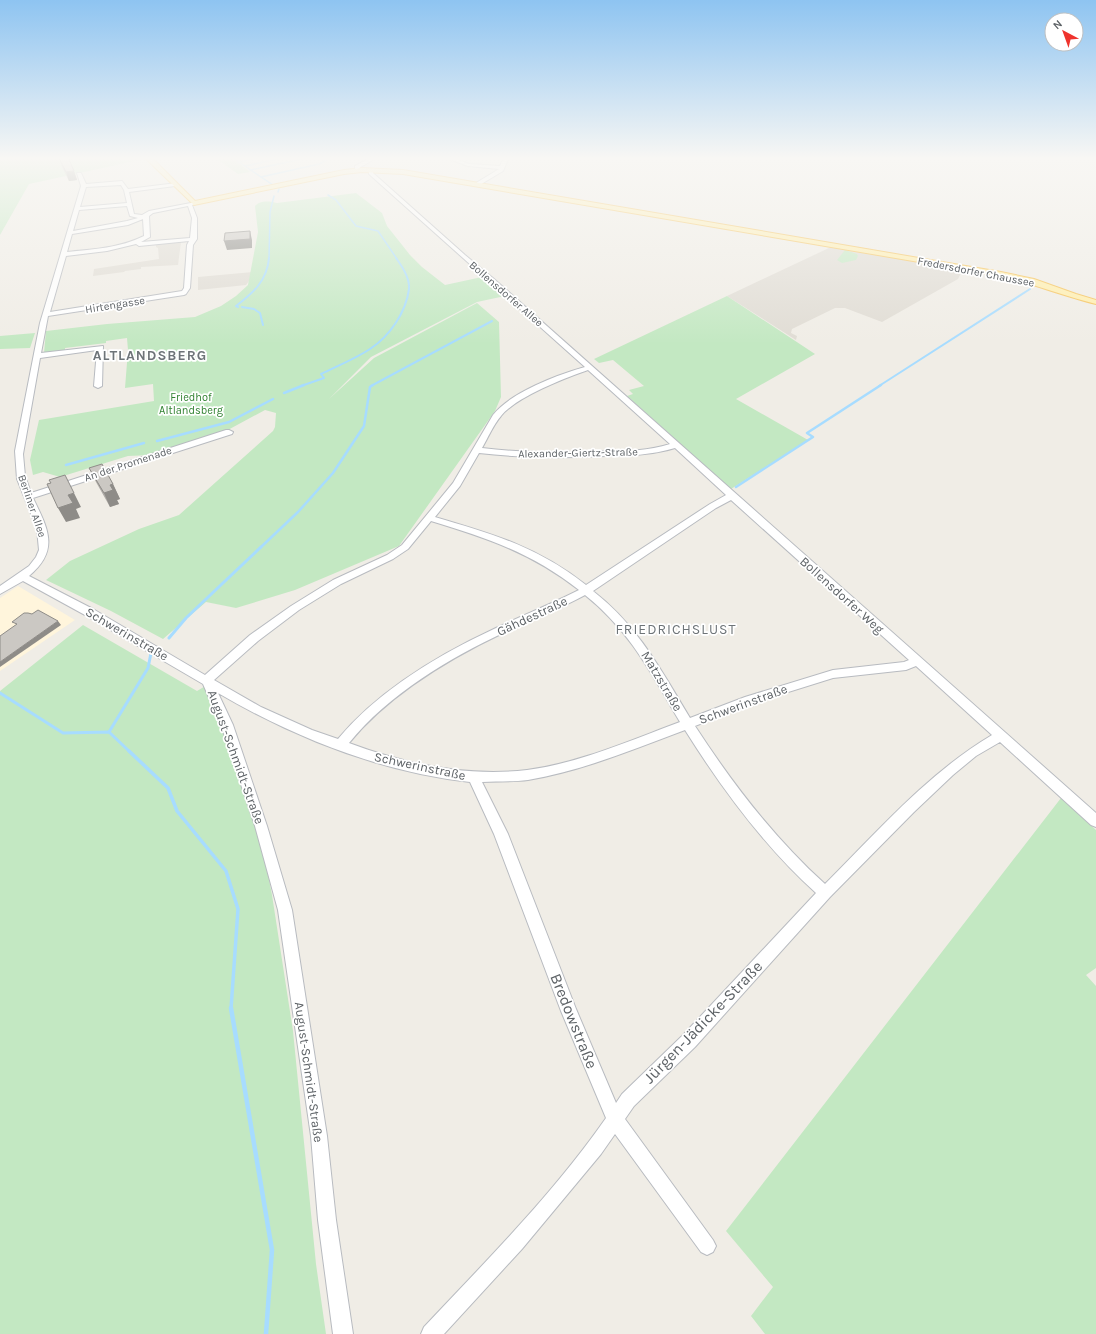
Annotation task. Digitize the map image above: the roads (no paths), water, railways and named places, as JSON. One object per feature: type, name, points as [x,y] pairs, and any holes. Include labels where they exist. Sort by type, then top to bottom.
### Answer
[{"type":"main road","name":"Fredersdorfer Chaussee","points":[[683,219],[1001,274],[1032,281],[1073,296],[1096,302]]},
{"type":"street","name":"Berliner Allee","points":[[0,591],[22,576],[40,558],[43,552],[43,534],[20,474],[19,451],[41,332],[74,219]]},
{"type":"street","points":[[134,222],[138,219]]},
{"type":"street","points":[[145,219],[148,240]]},
{"type":"street","points":[[64,254],[126,246],[148,240],[194,239],[193,219]]},
{"type":"street","name":"Bollensdorfer Allee","points":[[422,219],[589,368]]},
{"type":"street","points":[[70,233],[134,222],[147,225]]},
{"type":"street","name":"Hirtengasse","points":[[46,315],[184,293],[187,290],[190,245],[194,239]]},
{"type":"street","points":[[37,356],[102,347],[98,386]]},
{"type":"street","name":"Bollensdorfer Weg","points":[[589,368],[677,445],[732,496],[1096,821]]},
{"type":"street","name":"August-Schmidt-Straße","points":[[343,1334],[327,1220],[319,1136],[285,910],[261,826],[227,725],[207,680],[214,672],[254,638],[295,608],[337,582],[400,551],[430,518],[460,480],[497,415],[506,406],[563,378],[589,368]]},
{"type":"street","name":"An der Promenade","points":[[28,497],[229,432]]},
{"type":"street","name":"Alexander-Giertz-Straße","points":[[478,450],[508,454],[577,455],[660,450],[677,445]]},
{"type":"street","name":"Gähdestraße","points":[[340,745],[350,731],[364,718],[399,690],[437,664],[488,636],[548,609],[585,590],[732,496]]},
{"type":"street","name":"Matzstraße","points":[[430,518],[508,543],[546,563],[585,590],[611,612],[635,638],[659,672],[687,724],[748,812],[780,848],[816,885],[825,892]]},
{"type":"street","name":"Schwerinstraße","points":[[22,576],[89,612],[257,710],[308,733],[399,764],[446,774],[474,777],[527,775],[572,765],[597,758],[748,700],[794,685],[834,674],[906,666],[917,661]]},
{"type":"street","name":"Jürgen-Jädicke-Straße","points":[[431,1334],[516,1243],[595,1148],[628,1100],[689,1041],[825,892],[909,808],[950,771],[972,753],[1001,736]]},
{"type":"street","name":"Bredowstraße","points":[[474,777],[501,834],[542,941],[615,1120],[707,1246]]},
{"type":"waterway","points":[[269,259],[270,219]]},
{"type":"waterway","points":[[351,219],[356,226],[378,231],[397,259]]},
{"type":"waterway","points":[[238,307],[236,306],[248,296],[262,280],[268,266],[269,258]]},
{"type":"waterway","points":[[301,386],[324,378],[321,374],[370,349],[377,344],[396,323],[401,315],[409,289],[407,276],[396,258]]},
{"type":"waterway","points":[[879,386],[1030,289]]},
{"type":"waterway","points":[[242,307],[254,309],[260,313],[263,325]]},
{"type":"waterway","points":[[371,386],[492,321]]},
{"type":"waterway","points":[[284,393],[304,385]]},
{"type":"waterway","points":[[260,548],[298,512],[333,473],[364,426],[370,387],[373,385]]},
{"type":"waterway","points":[[736,487],[813,437],[807,433],[881,385]]},
{"type":"waterway","points":[[157,441],[229,422],[273,399]]},
{"type":"waterway","points":[[66,465],[144,443]]},
{"type":"waterway","points":[[169,638],[186,618],[261,547]]},
{"type":"waterway","points":[[109,732],[148,668],[151,653]]},
{"type":"waterway","points":[[0,693],[63,733],[109,732]]},
{"type":"waterway","points":[[109,732],[130,752]]},
{"type":"waterway","points":[[129,751],[168,788],[177,811],[226,871],[238,909],[231,1008]]},
{"type":"waterway","points":[[231,1008],[272,1250],[266,1334]]},
{"type":"district","name":"ALTLANDSBERG","points":[[150,355]]},
{"type":"district","name":"FRIEDRICHSLUST","points":[[676,629]]},
{"type":"park label","name":"Friedhof Altlandsberg","points":[[191,403]]}]
